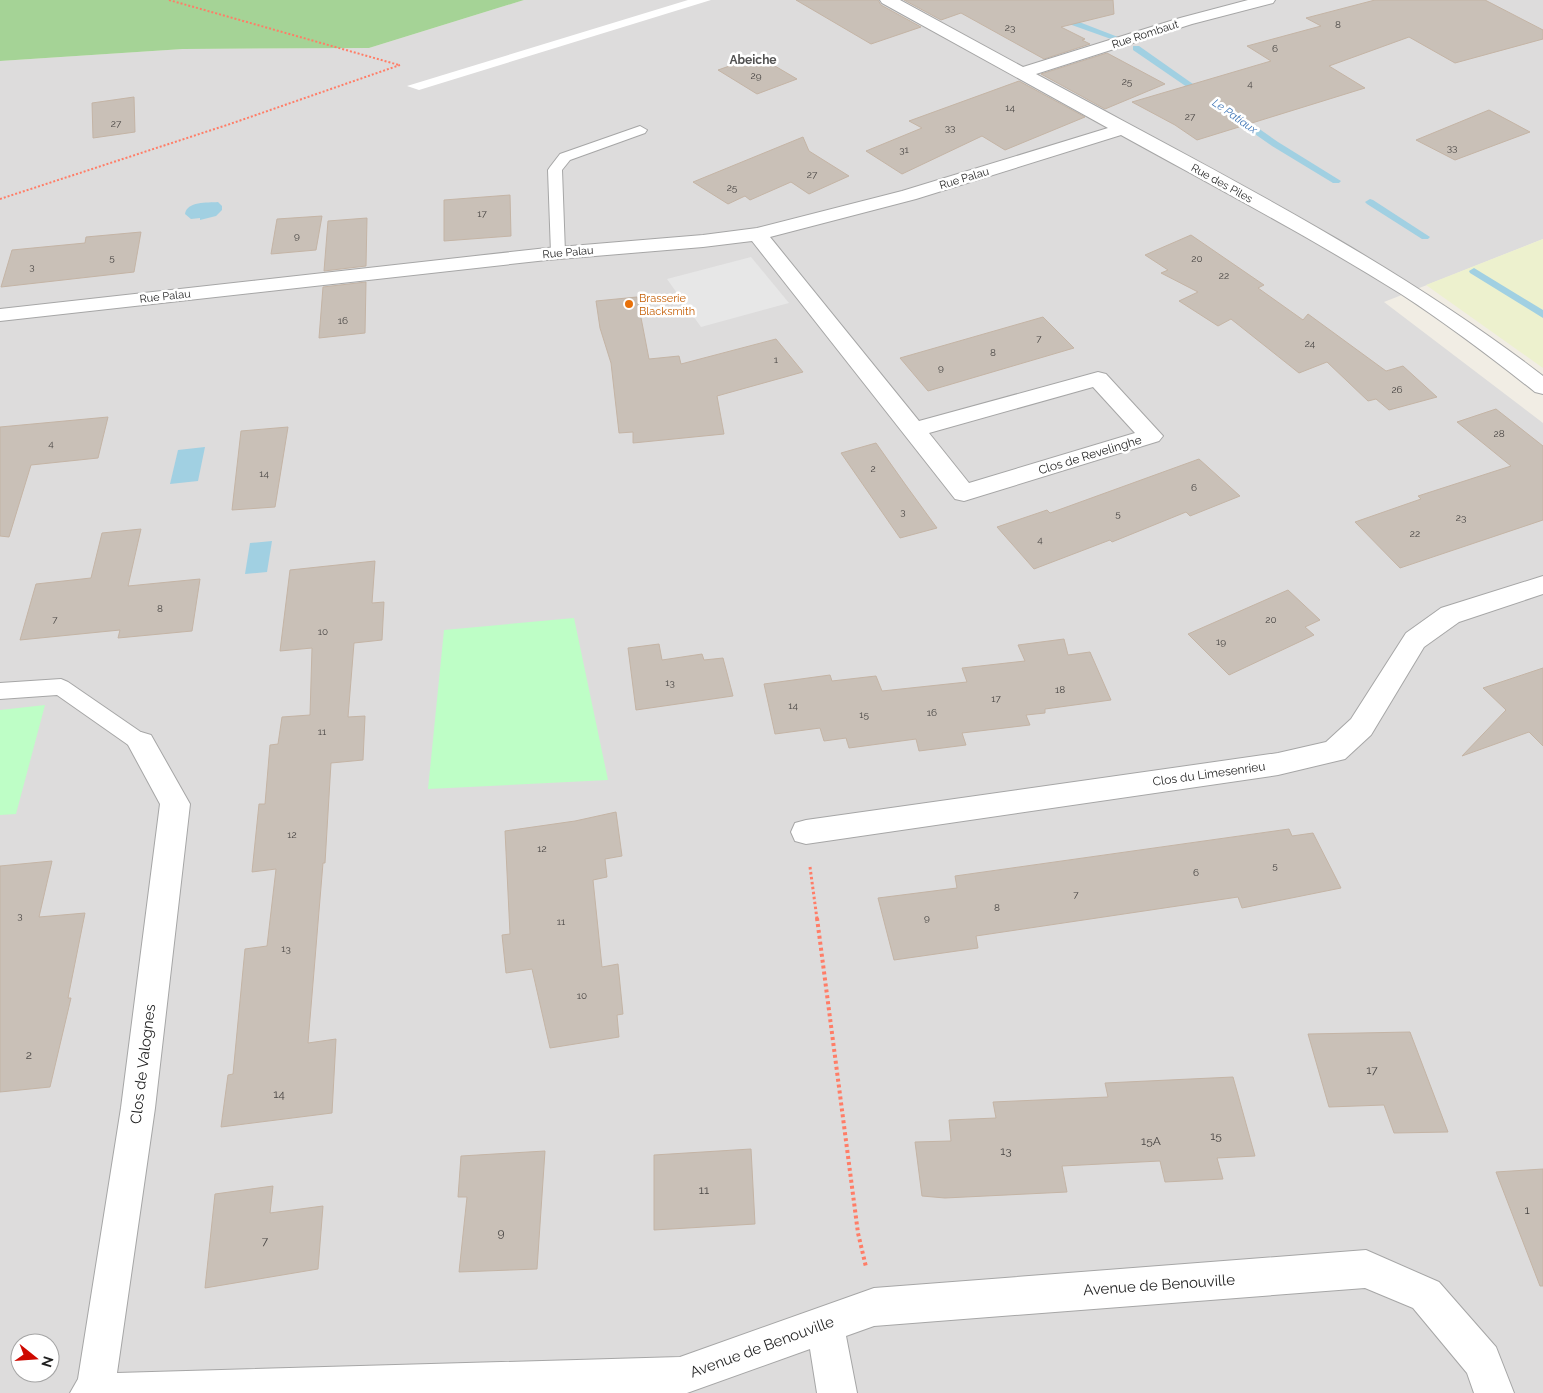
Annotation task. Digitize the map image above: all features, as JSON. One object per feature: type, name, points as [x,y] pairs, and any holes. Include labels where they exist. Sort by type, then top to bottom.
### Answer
[{"type":"street","name":"Rue des Piles","points":[[888,0],[1284,217],[1408,290],[1489,345],[1543,387]]},
{"type":"street","name":"Rue Rombaut","points":[[1023,73],[1186,21],[1267,0]]},
{"type":"street","name":"Rue Palau","points":[[0,314],[558,253],[703,241],[757,234],[909,196],[1123,129]]},
{"type":"street","name":"Clos de Revelinghe","points":[[757,234],[964,493],[1151,436],[1098,379],[914,430]]},
{"type":"street","name":"Clos du Limesenrieu","points":[[806,832],[1278,764],[1335,751],[1361,727],[1415,640],[1450,615],[1543,586]]},
{"type":"street","name":"Clos de Valognes","points":[[95,1392],[138,1108],[175,804],[141,743]]},
{"type":"street","name":"Avenue de Benouville","points":[[90,1393],[681,1385],[825,1324],[874,1307],[1366,1269],[1426,1294],[1482,1361],[1494,1393]]},
{"type":"street","points":[[825,1324],[837,1393]]},
{"type":"lane","points":[[558,253],[555,170],[564,158],[640,130]]},
{"type":"lane","points":[[0,691],[61,686],[141,743]]},
{"type":"path","points":[[0,199],[400,65],[169,0]]},
{"type":"path","points":[[806,832],[858,1233]]},
{"type":"shaded area","points":[[524,0],[1543,0],[1543,239],[1384,302],[1543,423],[1543,1393],[0,1393],[0,61],[183,49],[369,48]]},
{"type":"shaded area","points":[[751,257],[789,303],[701,327],[667,279]]},
{"type":"green space","points":[[0,0],[524,0],[369,48],[183,49],[0,61]]},
{"type":"green space","points":[[1543,239],[1543,368],[1426,285]]},
{"type":"green space","points":[[574,618],[608,780],[428,789],[444,630]]},
{"type":"green space","points":[[45,705],[16,814],[0,815],[0,710]]},
{"type":"water","points":[[218,202],[222,206],[222,210],[216,216],[200,220],[200,218],[191,219],[185,214],[189,207],[193,205]]},
{"type":"water","points":[[205,447],[198,481],[170,484],[178,450]]},
{"type":"water","points":[[272,541],[267,572],[245,574],[250,543]]},
{"type":"pier","points":[[688,0],[711,0],[419,90],[407,86]]},
{"type":"building","points":[[796,0],[878,0],[881,5],[921,27],[871,44]]},
{"type":"building","points":[[904,0],[1113,0],[1114,14],[1061,27],[1085,39],[1082,40],[1090,44],[1044,59],[961,13],[941,20]]},
{"type":"building","points":[[1375,0],[1485,0],[1543,30],[1543,39],[1455,63],[1409,37],[1329,66],[1365,88],[1197,140],[1175,125],[1132,102],[1271,61],[1247,46],[1321,26],[1306,18]]},
{"type":"building","points":[[1107,53],[1165,84],[1105,109],[1041,74]]},
{"type":"building","points":[[758,56],[797,79],[757,94],[718,70]]},
{"type":"building","points":[[1019,81],[1085,117],[1005,150],[982,136],[902,174],[866,151],[922,128],[909,121]]},
{"type":"building","points":[[134,97],[135,132],[93,138],[92,103]]},
{"type":"building","points":[[1489,110],[1530,132],[1455,160],[1416,140]]},
{"type":"building","points":[[803,137],[809,151],[849,176],[809,194],[791,182],[750,200],[745,196],[728,204],[693,182]]},
{"type":"building","points":[[510,195],[511,236],[444,241],[444,200]]},
{"type":"building","points":[[322,216],[316,250],[271,254],[277,219]]},
{"type":"building","points":[[367,218],[366,266],[324,271],[328,221]]},
{"type":"building","points":[[141,232],[134,272],[1,287],[12,250],[85,243],[86,237]]},
{"type":"building","points":[[1191,235],[1264,285],[1258,288],[1303,320],[1308,314],[1386,371],[1403,366],[1437,397],[1389,410],[1376,399],[1368,401],[1327,362],[1299,373],[1231,319],[1218,326],[1179,301],[1198,292],[1161,273],[1168,270],[1145,255]]},
{"type":"building","points":[[366,282],[365,333],[319,338],[323,287]]},
{"type":"building","points":[[637,297],[649,359],[679,356],[681,364],[776,339],[803,372],[717,396],[724,434],[633,443],[633,432],[619,433],[611,363],[600,328],[596,301]]},
{"type":"building","points":[[1043,317],[1074,348],[928,391],[900,358]]},
{"type":"building","points":[[1496,409],[1543,446],[1543,520],[1400,568],[1355,522],[1421,499],[1418,496],[1511,466],[1457,422]]},
{"type":"building","points":[[108,417],[98,458],[31,465],[9,537],[0,536],[0,427]]},
{"type":"building","points":[[288,427],[275,507],[232,510],[241,431]]},
{"type":"building","points":[[876,443],[937,528],[900,538],[841,453]]},
{"type":"building","points":[[1199,459],[1240,496],[1190,516],[1186,512],[1112,542],[1110,540],[1034,569],[997,527],[1047,510],[1050,513]]},
{"type":"building","points":[[141,529],[128,586],[200,579],[192,631],[118,638],[120,630],[20,640],[36,584],[91,578],[102,533]]},
{"type":"building","points":[[375,561],[372,603],[384,602],[382,640],[354,643],[348,717],[365,716],[363,760],[331,763],[325,863],[323,863],[308,1043],[336,1039],[332,1113],[221,1127],[228,1075],[233,1074],[245,949],[267,946],[276,869],[252,872],[259,804],[265,804],[270,745],[278,744],[282,717],[310,715],[312,648],[280,651],[290,570]]},
{"type":"building","points":[[1288,590],[1320,620],[1305,627],[1314,635],[1229,675],[1188,634]]},
{"type":"building","points":[[1064,639],[1068,655],[1090,652],[1111,700],[1045,709],[1045,713],[1026,715],[1030,725],[962,733],[966,745],[919,751],[916,739],[849,748],[846,738],[824,741],[820,728],[775,734],[764,684],[830,675],[832,681],[876,676],[882,691],[967,682],[962,668],[1025,661],[1018,645]]},
{"type":"building","points":[[659,644],[662,660],[702,654],[704,660],[723,658],[733,696],[636,710],[628,648]]},
{"type":"building","points":[[1543,668],[1543,746],[1529,732],[1462,756],[1506,710],[1483,688]]},
{"type":"building","points":[[616,812],[622,856],[605,859],[607,877],[593,880],[602,967],[618,964],[623,1014],[617,1015],[619,1037],[550,1048],[532,969],[506,973],[502,935],[510,934],[505,831],[575,821]]},
{"type":"building","points":[[1289,829],[1292,836],[1313,833],[1341,888],[1242,908],[1238,897],[976,936],[978,948],[894,960],[878,898],[957,888],[955,876]]},
{"type":"building","points":[[52,861],[39,917],[85,913],[68,998],[71,998],[50,1087],[0,1092],[0,866]]},
{"type":"building","points":[[1410,1032],[1448,1132],[1394,1133],[1384,1105],[1329,1107],[1308,1034]]},
{"type":"building","points":[[1233,1077],[1255,1156],[1217,1158],[1223,1179],[1165,1182],[1160,1161],[1062,1166],[1067,1192],[945,1198],[922,1196],[915,1142],[951,1141],[949,1120],[996,1118],[993,1102],[1108,1097],[1105,1083]]},
{"type":"building","points":[[751,1149],[755,1224],[654,1230],[654,1155]]},
{"type":"building","points":[[545,1151],[537,1269],[459,1272],[467,1197],[458,1197],[461,1156]]},
{"type":"building","points":[[1543,1169],[1543,1286],[1540,1286],[1496,1172]]},
{"type":"building","points":[[273,1186],[270,1213],[323,1206],[318,1269],[205,1288],[215,1194]]},
{"type":"waterway","name":"Le Patiaux","points":[[1058,17],[1114,37]]},
{"type":"waterway","name":"Le Patiaux","points":[[1136,48],[1206,96]]},
{"type":"waterway","name":"Le Patiaux","points":[[1232,114],[1275,144],[1336,181]]},
{"type":"waterway","name":"Le Patiaux","points":[[1370,202],[1425,237]]},
{"type":"waterway","name":"Le Patiaux","points":[[1474,271],[1543,315]]},
{"type":"place","name":"Brasserie Blacksmith","points":[[629,304]]},
{"type":"district","name":"Abeiche","points":[[753,60]]}]
